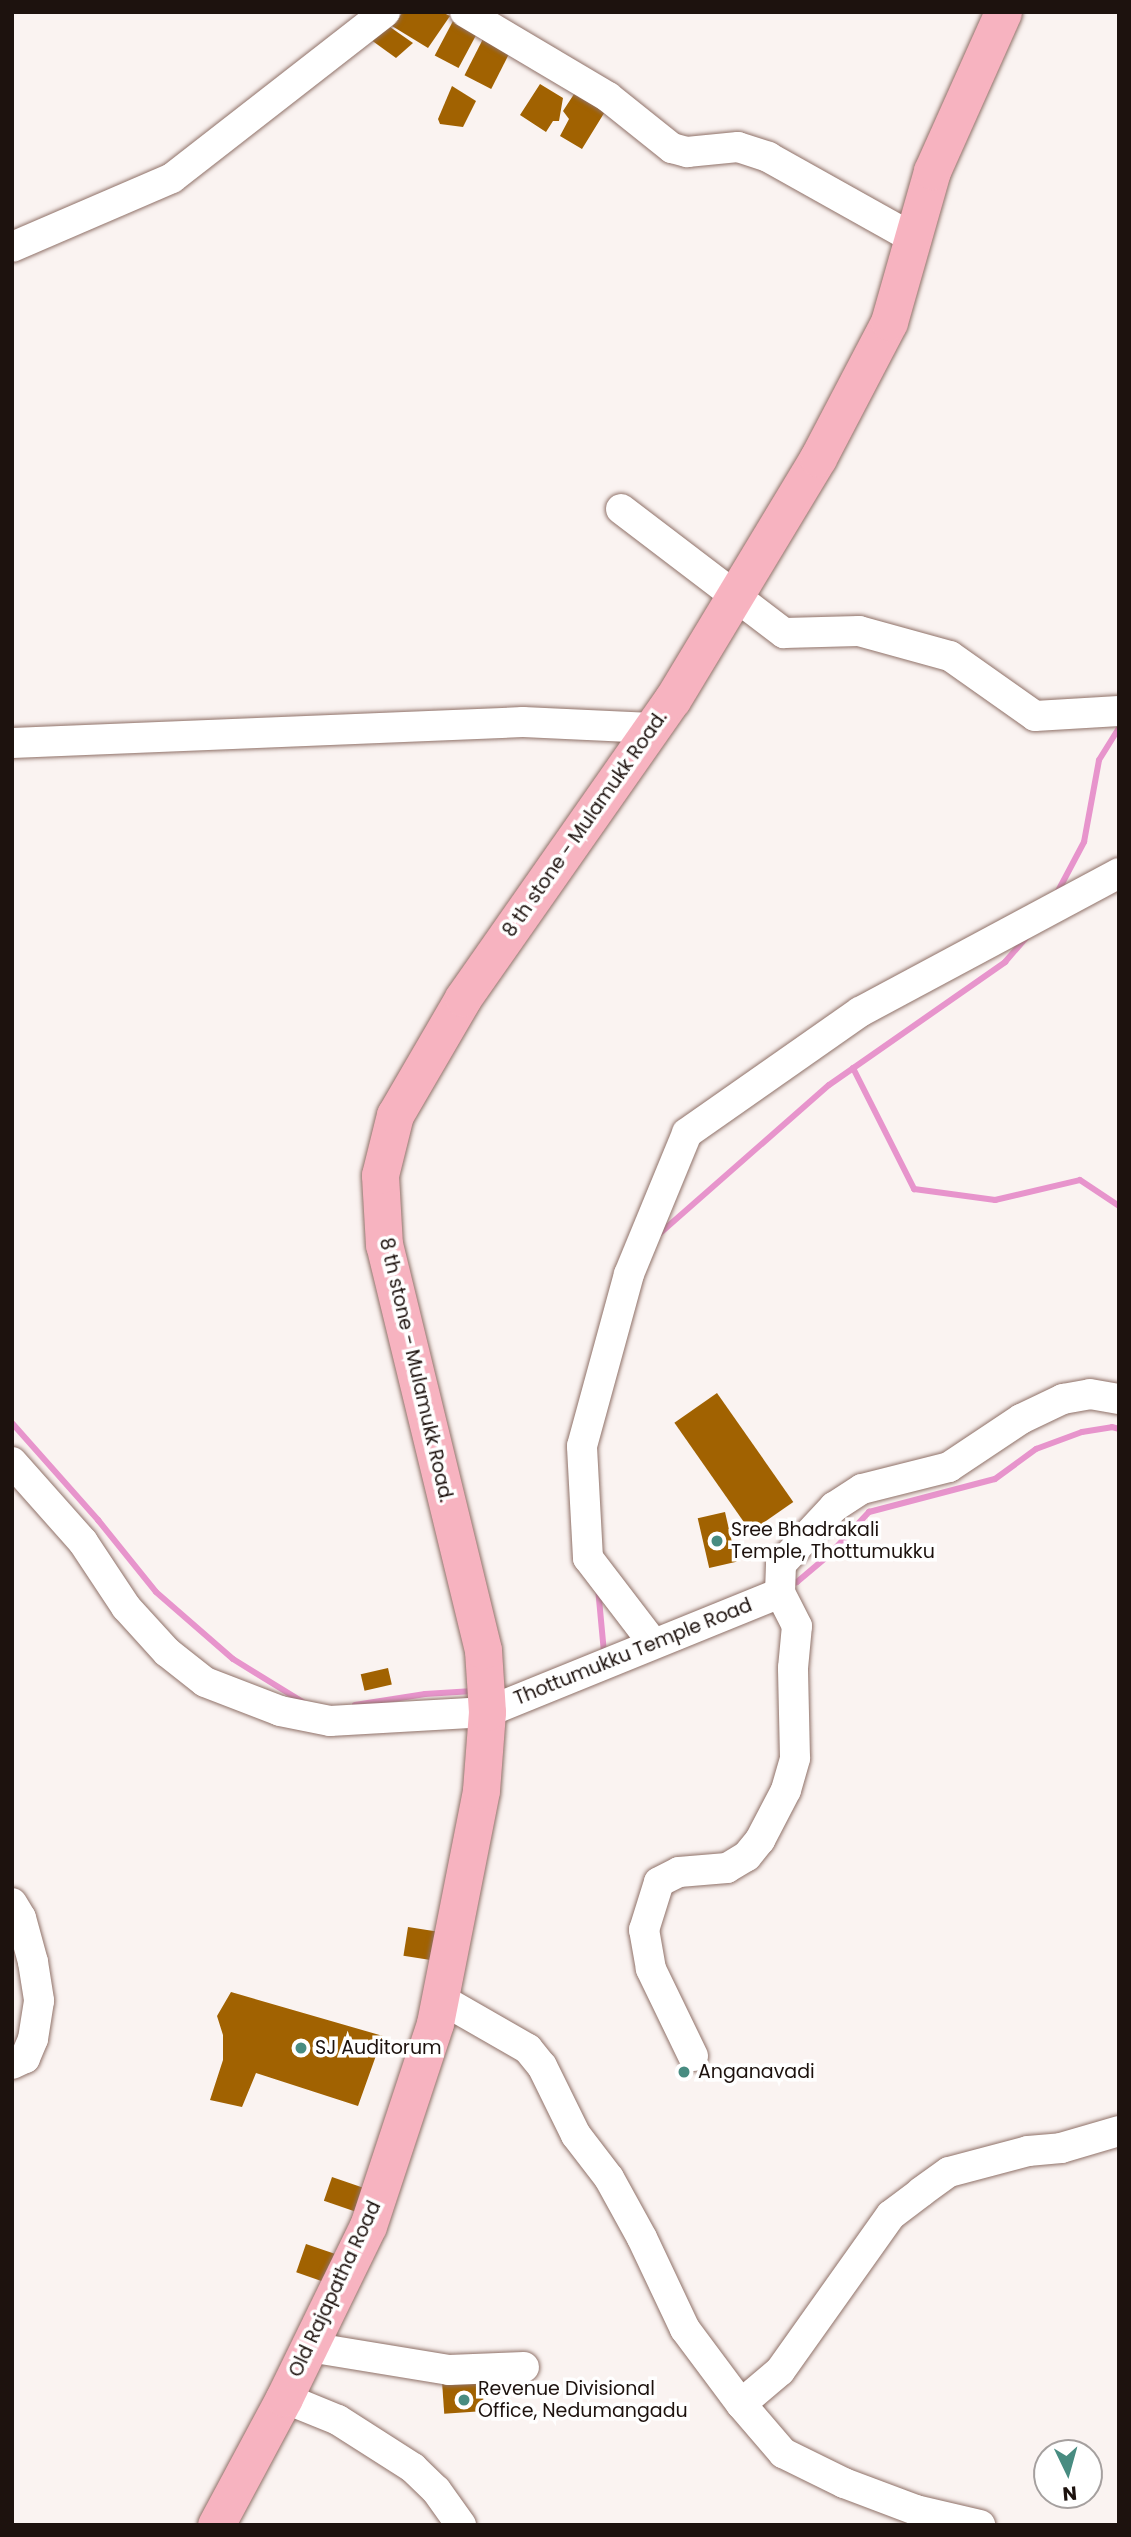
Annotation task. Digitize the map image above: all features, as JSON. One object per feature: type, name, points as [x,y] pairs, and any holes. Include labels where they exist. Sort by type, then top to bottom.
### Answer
[{"type":"main road","name":"8 th stone - Mulamukk Road.","points":[[486,1696],[483,1650],[384,1245],[380,1175],[395,1115],[463,998],[652,729],[818,457],[889,322],[932,172],[1003,12]]},
{"type":"main road","name":"Old Rajapatha Road","points":[[216,2525],[284,2398],[368,2226],[441,1999],[481,1790],[486,1696]]},
{"type":"street","points":[[12,247],[172,178],[385,12]]},
{"type":"street","points":[[465,12],[608,97],[672,148],[687,152],[738,147],[768,157],[914,238]]},
{"type":"street","points":[[621,509],[784,633],[859,631],[950,656],[1035,716],[1119,712]]},
{"type":"street","points":[[12,743],[523,722],[652,729]]},
{"type":"street","points":[[648,1636],[588,1558],[582,1446],[629,1274],[687,1133],[860,1012],[1119,873]]},
{"type":"street","name":"Thottumukku Temple Road","points":[[12,1462],[83,1542],[127,1607],[167,1652],[205,1682],[280,1711],[330,1721],[486,1696],[648,1636],[781,1578],[834,1507],[862,1489],[949,1467],[1021,1419],[1063,1399],[1090,1394],[1119,1399]]},
{"type":"street","points":[[693,2056],[651,1969],[643,1930],[659,1882],[679,1872],[727,1868],[747,1856],[760,1840],[786,1790],[795,1758],[793,1668],[797,1626],[781,1578]]},
{"type":"street","points":[[12,1903],[21,1918],[33,1962],[39,2001],[33,2039],[25,2058],[12,2064]]},
{"type":"street","points":[[441,1999],[528,2049],[542,2066],[576,2134],[609,2178],[642,2238],[685,2329],[741,2404],[783,2453],[844,2483],[916,2510],[980,2525]]},
{"type":"street","points":[[741,2404],[780,2371],[891,2215],[921,2192],[949,2172],[1028,2151],[1061,2148],[1119,2131]]},
{"type":"street","points":[[309,2347],[449,2370],[524,2367]]},
{"type":"street","points":[[284,2398],[338,2420],[413,2468],[436,2490],[461,2525]]},
{"type":"building","points":[[403,12],[442,12],[450,16],[428,48],[392,26]]},
{"type":"building","points":[[380,20],[413,43],[396,58],[367,37]]},
{"type":"building","points":[[453,21],[477,34],[459,68],[435,55]]},
{"type":"building","points":[[484,37],[511,51],[491,89],[464,75]]},
{"type":"building","points":[[540,84],[563,98],[559,121],[553,121],[546,132],[520,115]]},
{"type":"building","points":[[452,86],[476,101],[463,127],[440,124],[438,119]]},
{"type":"building","points":[[576,91],[606,110],[582,149],[560,136],[569,119],[563,111]]},
{"type":"building","points":[[717,1393],[793,1502],[751,1532],[674,1423]]},
{"type":"building","name":"Sree Bhadrakali Temple, Thottumukku","points":[[725,1512],[736,1562],[709,1568],[698,1518]]},
{"type":"building","points":[[388,1668],[392,1685],[365,1691],[361,1674]]},
{"type":"building","points":[[408,1927],[445,1933],[440,1961],[403,1956]]},
{"type":"building","name":"SJ Auditorum","points":[[231,1992],[383,2036],[358,2106],[256,2073],[242,2107],[210,2100],[223,2060],[223,2035],[217,2016]]},
{"type":"building","points":[[332,2177],[373,2191],[365,2215],[324,2201]]},
{"type":"building","points":[[306,2244],[335,2254],[326,2282],[296,2272]]},
{"type":"building","points":[[482,2380],[484,2411],[444,2414],[442,2383]]},
{"type":"waterway","points":[[1057,893],[1084,842],[1099,760],[1119,728]]},
{"type":"waterway","points":[[658,1235],[829,1085],[1005,962],[1027,937]]},
{"type":"waterway","points":[[853,1068],[914,1189],[995,1200],[1080,1180],[1119,1206]]},
{"type":"waterway","points":[[12,1423],[98,1520],[156,1592],[233,1659],[303,1702]]},
{"type":"waterway","points":[[790,1584],[797,1582],[829,1555],[869,1512],[995,1479],[1036,1449],[1082,1432],[1112,1427],[1119,1429]]},
{"type":"waterway","points":[[598,1588],[604,1653]]},
{"type":"waterway","points":[[355,1705],[425,1694],[473,1691]]},
{"type":"place","name":"Sree Bhadrakali Temple, Thottumukku","points":[[717,1541]]},
{"type":"place","name":"SJ Auditorum","points":[[301,2048]]},
{"type":"place","name":"Anganavadi","points":[[684,2072]]},
{"type":"place","name":"Revenue Divisional Office, Nedumangadu","points":[[464,2400]]}]
